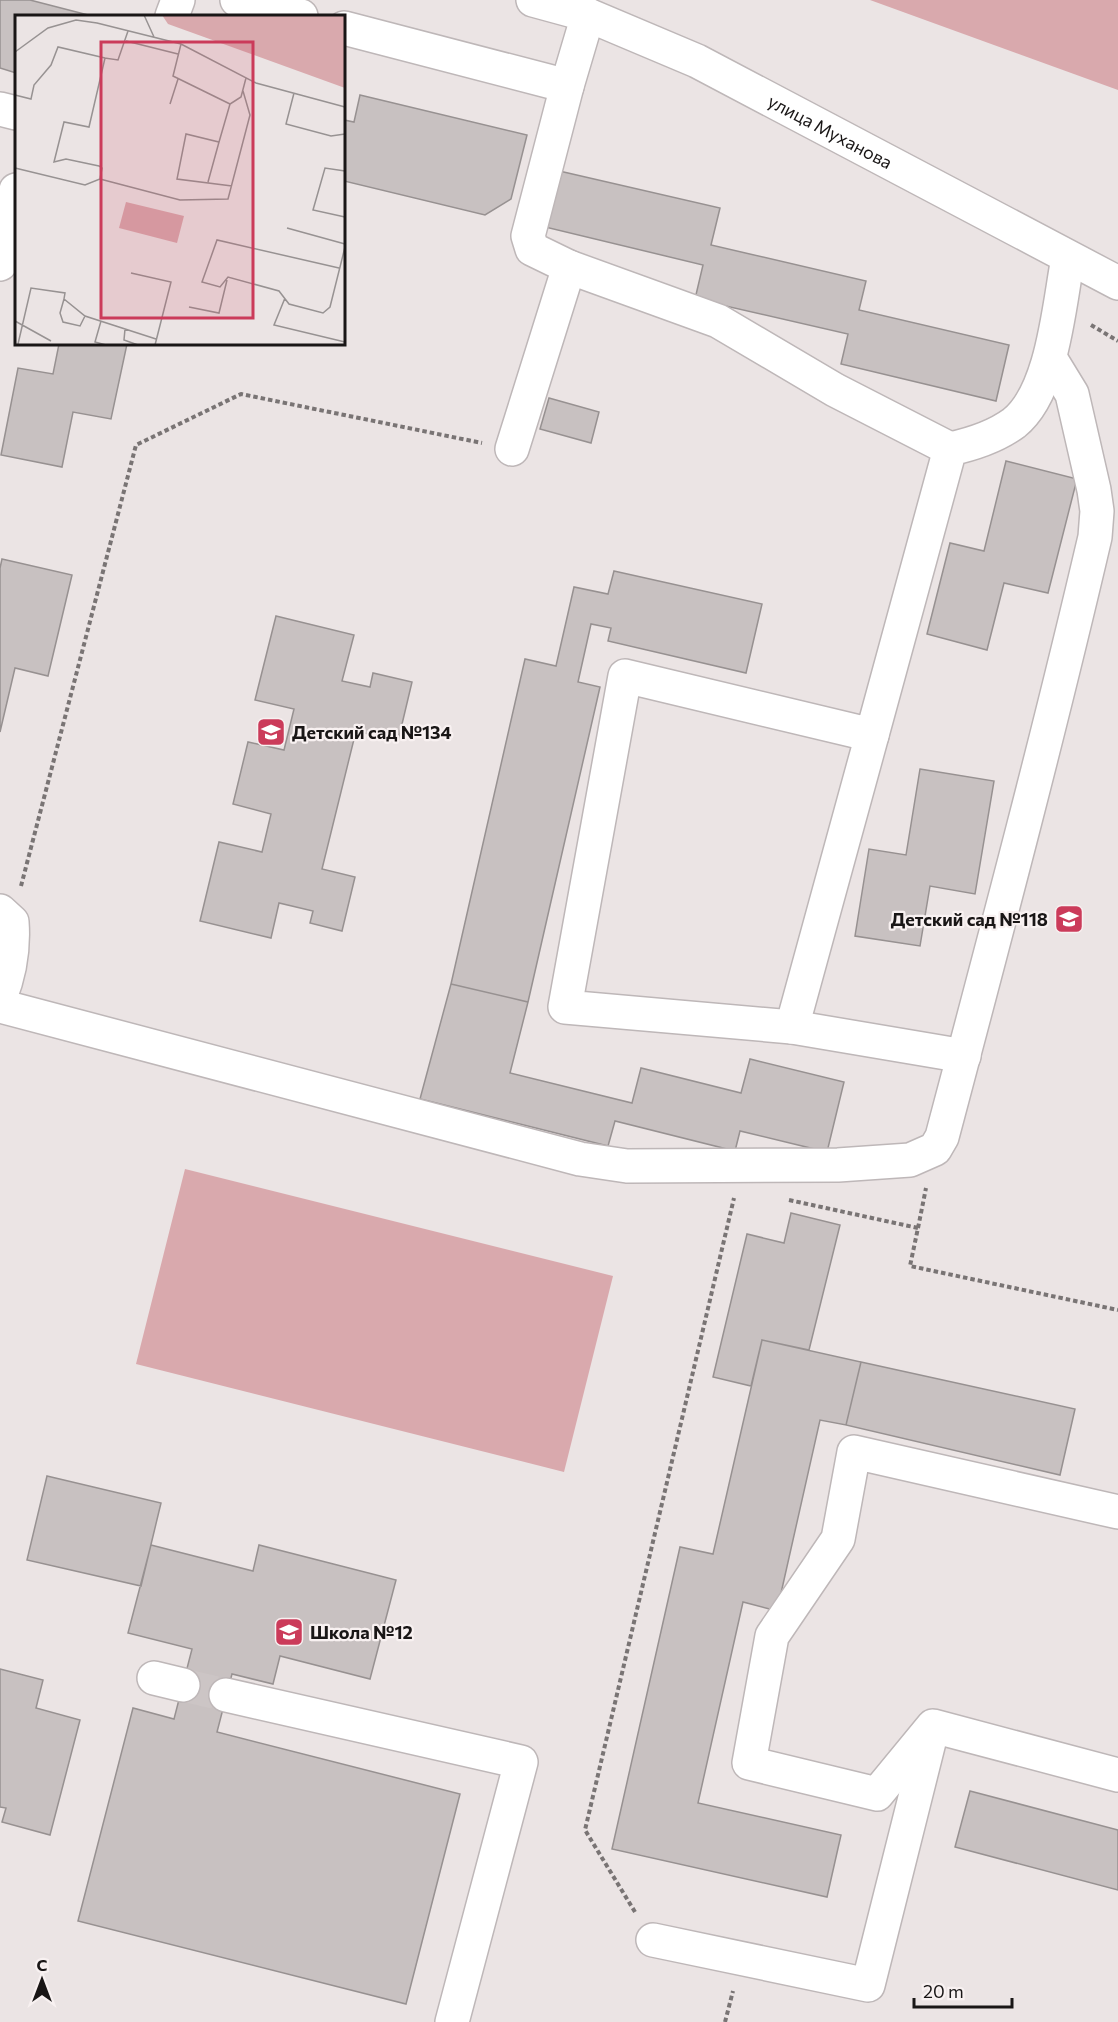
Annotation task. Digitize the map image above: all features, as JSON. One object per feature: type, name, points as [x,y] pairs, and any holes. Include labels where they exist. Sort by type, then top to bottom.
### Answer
[{"type":"street","points":[[172,15],[178,0]]},
{"type":"street","points":[[237,0],[297,15]]},
{"type":"street","name":"улица Муханова","points":[[533,0],[588,15],[697,61],[1118,283]]},
{"type":"street","points":[[588,15],[528,236],[532,249],[569,267],[718,321],[835,390],[950,449],[973,444],[996,435],[1016,422],[1031,404],[1043,380],[1050,358],[1068,258]]},
{"type":"street","points":[[345,28],[567,86]]},
{"type":"street","points":[[0,109],[15,113]]},
{"type":"street","points":[[0,264],[15,195]]},
{"type":"street","points":[[512,449],[569,267]]},
{"type":"street","points":[[0,1006],[580,1159],[627,1166],[838,1165],[910,1160],[934,1149],[942,1137],[964,1056],[1058,696],[1095,537],[1094,490],[1072,394],[1050,358]]},
{"type":"street","points":[[792,1028],[950,449]]},
{"type":"street","points":[[872,735],[625,676],[565,1007],[792,1028],[964,1056]]},
{"type":"street","points":[[0,998],[13,951],[6,916]]},
{"type":"street","points":[[933,1726],[877,1794],[749,1763],[772,1636],[838,1539],[854,1452],[1118,1512]]},
{"type":"street","points":[[226,1695],[521,1762],[452,2022]]},
{"type":"street","points":[[653,1941],[868,1985],[933,1726]]},
{"type":"street","points":[[933,1726],[1118,1775]]},
{"type":"path","points":[[6,916],[136,445],[241,394],[512,449]]},
{"type":"path","points":[[653,1941],[585,1830],[737,1189]]},
{"type":"path","points":[[782,1199],[918,1228],[909,1266],[1118,1310]]},
{"type":"shaded area","points":[[870,0],[1118,0],[1118,90]]},
{"type":"shaded area","points":[[185,1169],[613,1276],[564,1472],[136,1364]]},
{"type":"building","points":[[0,0],[30,0],[88,15],[15,15],[15,73],[0,68]]},
{"type":"building","points":[[360,95],[527,135],[511,199],[485,215],[345,181],[345,120],[354,122]]},
{"type":"building","points":[[555,170],[720,208],[711,245],[866,281],[859,310],[1009,345],[996,401],[841,364],[848,334],[695,299],[703,265],[541,226]]},
{"type":"building","points":[[59,345],[127,345],[111,419],[73,412],[62,467],[1,455],[18,368],[53,374]]},
{"type":"building","points":[[549,398],[599,412],[591,443],[540,429]]},
{"type":"building","points":[[1006,461],[1077,479],[1048,593],[1004,583],[987,650],[927,634],[950,543],[984,551]]},
{"type":"building","points":[[2,559],[72,575],[48,676],[15,668],[0,732],[0,568]]},
{"type":"building","points":[[614,571],[762,604],[746,673],[608,641],[611,628],[591,624],[578,682],[600,687],[528,1002],[451,984],[525,659],[556,666],[574,587],[608,594]]},
{"type":"building","points":[[276,616],[354,635],[342,681],[370,687],[373,673],[412,682],[398,741],[356,731],[322,869],[355,877],[342,931],[310,923],[313,911],[279,903],[271,938],[200,921],[219,842],[262,852],[271,814],[233,804],[248,742],[284,750],[294,709],[255,700]]},
{"type":"building","points":[[920,769],[994,781],[975,894],[930,886],[920,946],[855,936],[869,849],[906,855]]},
{"type":"building","points":[[451,984],[528,1002],[510,1073],[632,1103],[641,1068],[741,1093],[750,1059],[844,1082],[827,1152],[740,1131],[735,1151],[615,1121],[608,1146],[420,1099]]},
{"type":"building","points":[[791,1213],[840,1225],[809,1350],[762,1340],[751,1386],[713,1377],[747,1234],[784,1243]]},
{"type":"building","points":[[762,1340],[861,1362],[846,1425],[820,1420],[777,1611],[743,1602],[698,1803],[841,1835],[827,1897],[612,1849],[680,1547],[713,1554]]},
{"type":"building","points":[[861,1362],[1075,1409],[1060,1475],[846,1425]]},
{"type":"building","points":[[47,1476],[161,1503],[141,1586],[27,1560]]},
{"type":"building","points":[[151,1545],[253,1571],[259,1545],[396,1580],[370,1679],[280,1656],[273,1684],[232,1674],[217,1732],[460,1794],[406,2004],[78,1921],[133,1708],[174,1719],[192,1649],[128,1633]]},
{"type":"building","points":[[0,1669],[43,1680],[36,1708],[80,1720],[50,1835],[2,1822],[6,1808],[0,1807]]},
{"type":"building","points":[[970,1791],[1118,1830],[1118,1890],[955,1847]]},
{"type":"tunnel","points":[[183,1685],[226,1695]]},
{"type":"place","name":"Детский сад №134","points":[[271,732]]},
{"type":"place","name":"Детский сад №118","points":[[1069,919]]},
{"type":"place","name":"Школа №12","points":[[289,1632]]}]
